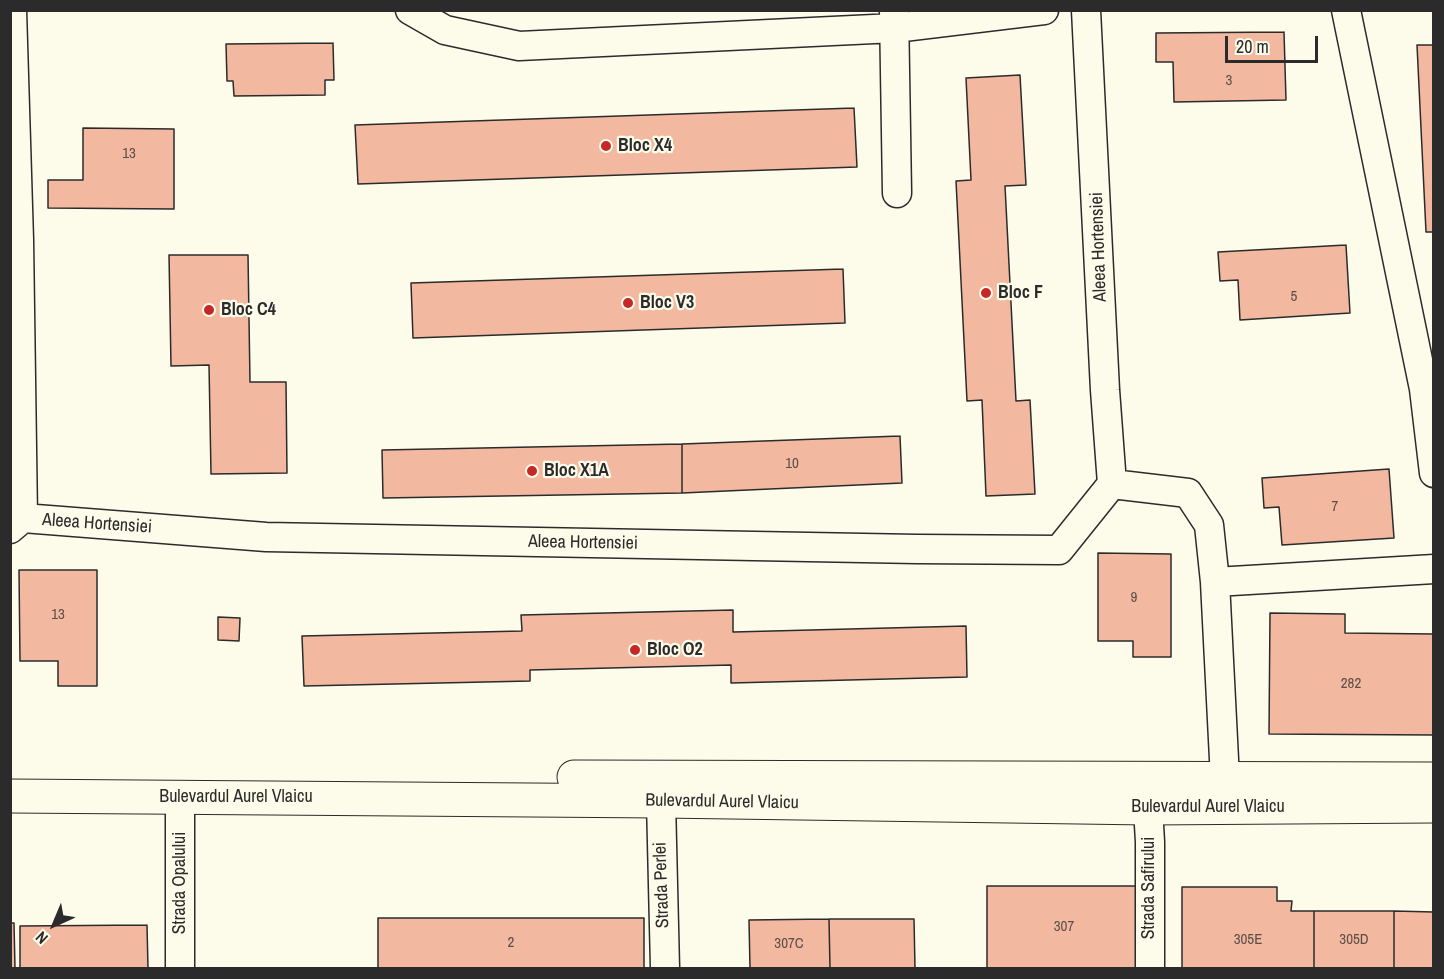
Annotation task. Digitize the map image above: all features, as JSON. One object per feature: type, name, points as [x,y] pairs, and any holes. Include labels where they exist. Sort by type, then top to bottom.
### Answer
[{"type":"main road","name":"Bulevardul Aurel Vlaicu","points":[[10,780],[504,777],[1225,780],[1434,778]]},
{"type":"main road","name":"Bulevardul Aurel Vlaicu","points":[[10,796],[661,801],[1148,808],[1434,806]]},
{"type":"street","points":[[12,10],[19,240],[17,524]]},
{"type":"street","points":[[410,10],[445,30],[519,46],[1044,10]]},
{"type":"street","name":"Aleea Hortensiei","points":[[17,524],[266,537],[1059,550],[1112,484],[1105,390],[1086,10]]},
{"type":"street","points":[[1346,10],[1424,389],[1434,473]]},
{"type":"street","points":[[895,19],[897,193]]},
{"type":"street","points":[[1112,484],[1188,493],[1209,525],[1215,582],[1225,780]]},
{"type":"street","points":[[1215,582],[1434,569]]},
{"type":"street","name":"Strada Opalului","points":[[180,797],[180,969]]},
{"type":"street","name":"Strada Perlei","points":[[661,801],[665,969]]},
{"type":"street","name":"Strada Safirului","points":[[1148,808],[1150,969]]},
{"type":"building","points":[[1284,32],[1286,100],[1174,102],[1173,62],[1156,62],[1156,33]]},
{"type":"building","points":[[333,43],[334,80],[325,80],[325,95],[234,96],[233,81],[227,81],[226,44]]},
{"type":"building","points":[[1417,45],[1434,45],[1434,232],[1426,232]]},
{"type":"building","name":"Bloc F","points":[[1020,75],[1026,185],[1005,186],[1016,401],[1030,400],[1035,494],[986,496],[982,400],[967,401],[956,181],[971,180],[966,78]]},
{"type":"building","name":"Bloc X4","points":[[854,108],[857,167],[358,184],[355,125]]},
{"type":"building","points":[[83,128],[174,129],[174,209],[48,208],[48,180],[83,180]]},
{"type":"building","points":[[1346,245],[1350,313],[1240,320],[1238,280],[1220,281],[1218,252]]},
{"type":"building","name":"Bloc C4","points":[[169,255],[248,255],[250,382],[286,382],[287,473],[211,474],[209,365],[171,366]]},
{"type":"building","name":"Bloc V3","points":[[843,269],[845,323],[413,338],[411,283]]},
{"type":"building","points":[[900,436],[902,483],[682,493],[682,444]]},
{"type":"building","name":"Bloc X1A","points":[[682,444],[682,493],[383,498],[382,450]]},
{"type":"building","points":[[1389,469],[1394,538],[1282,545],[1279,507],[1264,508],[1262,478]]},
{"type":"building","points":[[1098,553],[1171,554],[1171,657],[1133,657],[1133,641],[1098,641]]},
{"type":"building","points":[[19,570],[97,570],[97,686],[58,686],[58,661],[20,661]]},
{"type":"building","name":"Bloc O2","points":[[733,610],[733,632],[966,626],[967,677],[731,683],[731,665],[530,670],[530,681],[304,686],[302,636],[522,631],[521,615]]},
{"type":"building","points":[[1270,613],[1345,614],[1345,633],[1434,634],[1434,735],[1269,734]]},
{"type":"building","points":[[218,617],[240,618],[239,641],[218,640]]},
{"type":"building","points":[[987,886],[1141,886],[1141,968],[987,968]]},
{"type":"building","points":[[1182,887],[1277,887],[1277,901],[1292,901],[1291,911],[1314,911],[1314,968],[1182,968]]},
{"type":"building","points":[[1314,911],[1394,911],[1394,968],[1314,968]]},
{"type":"building","points":[[1394,911],[1434,912],[1434,968],[1394,968]]},
{"type":"building","points":[[378,918],[644,918],[644,968],[378,968]]},
{"type":"building","points":[[829,919],[830,968],[750,968],[749,920]]},
{"type":"building","points":[[829,919],[914,919],[915,968],[830,968]]},
{"type":"building","points":[[10,923],[14,923],[15,968],[10,968]]},
{"type":"building","points":[[147,925],[148,968],[20,968],[20,926]]},
{"type":"place","name":"Bloc X4","points":[[606,146]]},
{"type":"place","name":"Bloc F","points":[[986,293]]},
{"type":"place","name":"Bloc V3","points":[[628,303]]},
{"type":"place","name":"Bloc C4","points":[[209,310]]},
{"type":"place","name":"Bloc X1A","points":[[532,471]]},
{"type":"place","name":"Bloc O2","points":[[635,650]]}]
